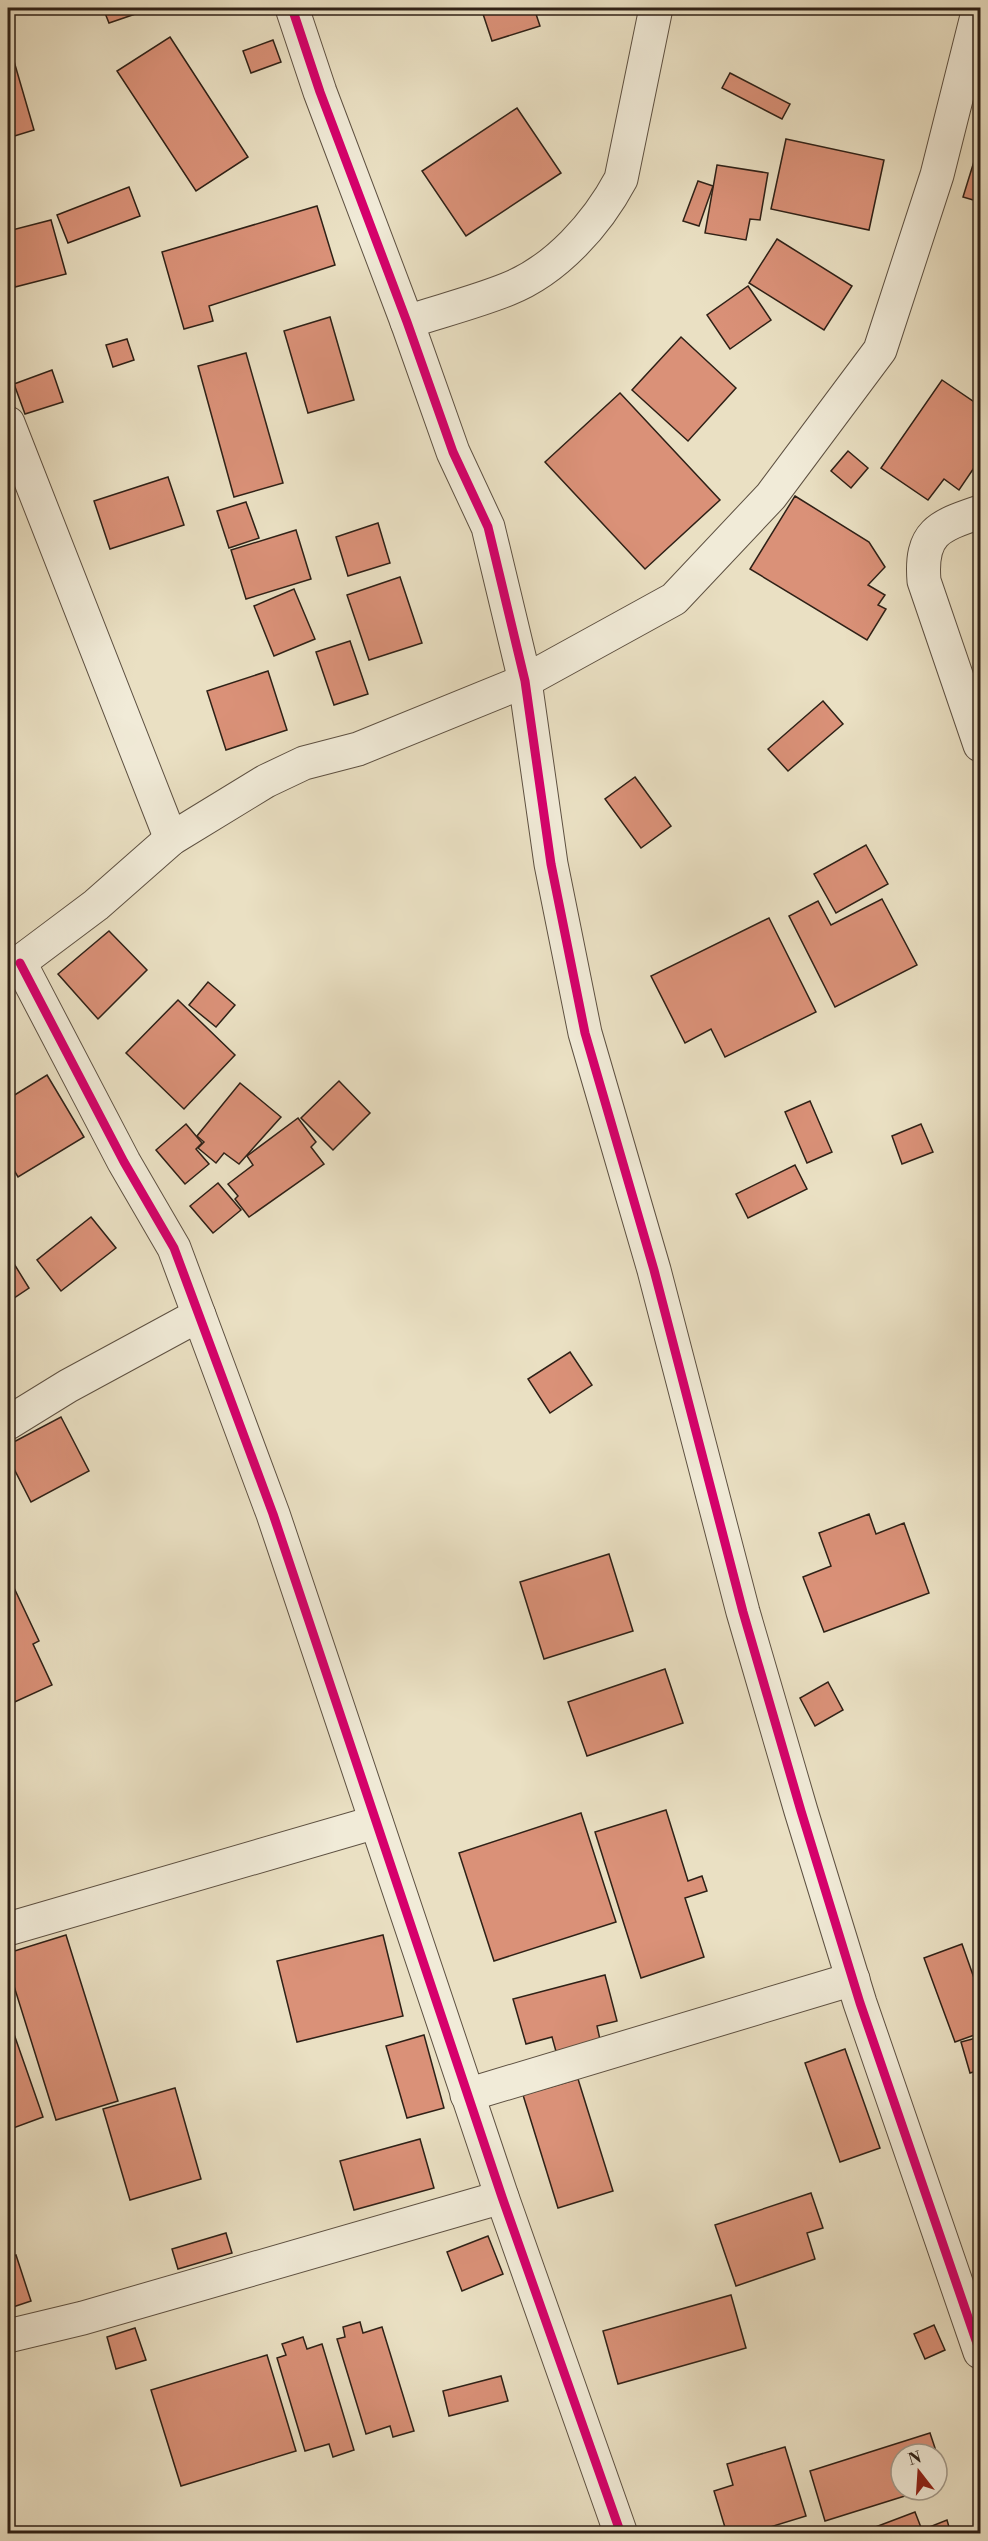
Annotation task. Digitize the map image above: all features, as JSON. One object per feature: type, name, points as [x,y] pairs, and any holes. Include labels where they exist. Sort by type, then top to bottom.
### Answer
[{"type":"street","points":[[292,8],[320,92],[407,321],[453,452],[488,526],[525,681],[551,864],[585,1033],[654,1270],[743,1612],[801,1811],[853,1979],[981,2352]]},
{"type":"street","points":[[407,321],[509,289],[548,268],[608,204],[621,179],[656,8]]},
{"type":"street","points":[[621,2534],[467,2095],[273,1514],[174,1248],[14,967],[96,905],[171,839],[266,781],[304,763],[358,748],[525,681],[674,599],[771,496],[880,350],[937,175],[979,8]]},
{"type":"street","points":[[8,423],[171,839]]},
{"type":"street","points":[[981,512],[951,522],[931,536],[922,559],[924,581],[981,745]]},
{"type":"street","points":[[8,1423],[68,1386],[199,1315]]},
{"type":"street","points":[[8,1929],[376,1822]]},
{"type":"street","points":[[467,2095],[853,1979]]},
{"type":"street","points":[[8,2336],[83,2318],[502,2197]]},
{"type":"building","points":[[103,8],[153,8],[109,23]]},
{"type":"building","points":[[481,8],[534,8],[540,26],[492,41]]},
{"type":"building","points":[[170,37],[248,157],[196,191],[117,71]]},
{"type":"building","points":[[273,40],[281,62],[251,73],[243,51]]},
{"type":"building","points":[[11,51],[34,130],[8,138],[8,52]]},
{"type":"building","points":[[730,73],[790,104],[782,119],[722,88]]},
{"type":"building","points":[[517,108],[561,173],[466,236],[422,171]]},
{"type":"building","points":[[786,139],[884,160],[869,230],[771,209]]},
{"type":"building","points":[[980,142],[980,202],[963,197]]},
{"type":"building","points":[[717,165],[768,173],[760,220],[750,219],[746,240],[705,233]]},
{"type":"building","points":[[698,181],[713,186],[699,226],[683,221]]},
{"type":"building","points":[[129,187],[140,216],[68,243],[57,215]]},
{"type":"building","points":[[317,206],[335,265],[209,306],[213,321],[184,329],[162,252]]},
{"type":"building","points":[[51,220],[66,274],[15,287],[8,259],[8,231]]},
{"type":"building","points":[[777,239],[852,286],[824,330],[749,283]]},
{"type":"building","points":[[748,286],[771,320],[730,349],[707,315]]},
{"type":"building","points":[[330,317],[354,400],[308,413],[284,331]]},
{"type":"building","points":[[681,337],[736,388],[688,441],[632,390]]},
{"type":"building","points":[[127,339],[134,360],[113,367],[106,345]]},
{"type":"building","points":[[246,353],[283,483],[234,497],[198,366]]},
{"type":"building","points":[[52,370],[63,402],[25,414],[14,384]]},
{"type":"building","points":[[942,380],[980,406],[980,459],[959,490],[944,479],[928,500],[881,468]]},
{"type":"building","points":[[620,393],[720,500],[645,569],[545,462]]},
{"type":"building","points":[[848,451],[868,468],[851,488],[831,471]]},
{"type":"building","points":[[168,477],[184,525],[110,549],[94,501]]},
{"type":"building","points":[[795,496],[869,542],[885,567],[868,585],[885,595],[878,605],[886,609],[867,640],[750,569]]},
{"type":"building","points":[[246,502],[259,538],[229,548],[217,511]]},
{"type":"building","points":[[378,523],[390,563],[348,576],[336,537]]},
{"type":"building","points":[[296,530],[311,579],[246,599],[231,550]]},
{"type":"building","points":[[400,577],[422,643],[369,660],[347,595]]},
{"type":"building","points":[[294,589],[315,639],[274,656],[254,606]]},
{"type":"building","points":[[350,641],[368,694],[334,705],[316,652]]},
{"type":"building","points":[[268,671],[287,730],[226,750],[207,691]]},
{"type":"building","points":[[823,701],[843,724],[788,771],[768,749]]},
{"type":"building","points":[[635,777],[671,826],[641,848],[605,799]]},
{"type":"building","points":[[866,845],[888,884],[836,913],[814,874]]},
{"type":"building","points":[[882,899],[917,965],[835,1007],[789,916],[818,901],[831,925]]},
{"type":"building","points":[[769,918],[816,1012],[725,1057],[711,1029],[685,1043],[651,976]]},
{"type":"building","points":[[109,931],[147,970],[98,1019],[58,974]]},
{"type":"building","points":[[208,982],[235,1005],[216,1027],[189,1005]]},
{"type":"building","points":[[178,1000],[235,1055],[184,1109],[126,1053]]},
{"type":"building","points":[[47,1075],[84,1137],[18,1177],[8,1160],[8,1099]]},
{"type":"building","points":[[339,1081],[370,1113],[333,1150],[301,1118]]},
{"type":"building","points":[[240,1083],[281,1117],[239,1164],[224,1153],[216,1163],[198,1148],[204,1142],[197,1136]]},
{"type":"building","points":[[810,1101],[832,1152],[807,1163],[785,1112]]},
{"type":"building","points":[[298,1118],[316,1142],[311,1147],[324,1164],[249,1217],[235,1199],[238,1196],[228,1184],[253,1165],[247,1156]]},
{"type":"building","points":[[186,1124],[202,1143],[196,1149],[209,1164],[185,1184],[156,1150]]},
{"type":"building","points":[[921,1124],[933,1152],[902,1164],[892,1136]]},
{"type":"building","points":[[795,1165],[807,1189],[748,1218],[736,1194]]},
{"type":"building","points":[[218,1183],[241,1210],[213,1233],[190,1206]]},
{"type":"building","points":[[91,1217],[116,1248],[61,1291],[37,1260]]},
{"type":"building","points":[[8,1254],[29,1288],[8,1302]]},
{"type":"building","points":[[570,1352],[592,1385],[550,1413],[528,1379]]},
{"type":"building","points":[[61,1417],[89,1471],[31,1502],[8,1457],[8,1445]]},
{"type":"building","points":[[869,1514],[876,1534],[904,1523],[929,1593],[824,1632],[803,1577],[831,1566],[819,1533]]},
{"type":"building","points":[[609,1554],[633,1631],[544,1659],[520,1582]]},
{"type":"building","points":[[8,1575],[39,1641],[33,1644],[52,1685],[8,1705]]},
{"type":"building","points":[[665,1669],[683,1723],[587,1756],[568,1702]]},
{"type":"building","points":[[828,1682],[843,1710],[815,1726],[800,1698]]},
{"type":"building","points":[[666,1810],[688,1881],[702,1876],[707,1891],[685,1898],[704,1957],[641,1978],[595,1832]]},
{"type":"building","points":[[581,1813],[616,1922],[494,1961],[459,1853]]},
{"type":"building","points":[[66,1935],[118,2101],[56,2120],[8,1967],[8,1953]]},
{"type":"building","points":[[383,1935],[403,2016],[297,2042],[277,1961]]},
{"type":"building","points":[[962,1944],[980,1995],[980,2033],[955,2042],[924,1958]]},
{"type":"building","points":[[605,1975],[617,2021],[597,2026],[601,2044],[557,2055],[552,2037],[526,2044],[513,1999]]},
{"type":"building","points":[[8,2017],[43,2117],[8,2130]]},
{"type":"building","points":[[424,2035],[444,2108],[407,2118],[386,2046]]},
{"type":"building","points":[[980,2037],[980,2070],[970,2073],[961,2042]]},
{"type":"building","points":[[845,2049],[880,2148],[840,2162],[805,2063]]},
{"type":"building","points":[[578,2079],[613,2191],[558,2208],[523,2095]]},
{"type":"building","points":[[175,2088],[201,2179],[130,2200],[103,2109]]},
{"type":"building","points":[[420,2139],[434,2188],[354,2210],[340,2161]]},
{"type":"building","points":[[811,2193],[823,2228],[807,2233],[815,2259],[736,2286],[715,2225]]},
{"type":"building","points":[[226,2233],[232,2253],[178,2269],[172,2249]]},
{"type":"building","points":[[488,2236],[503,2274],[462,2291],[447,2252]]},
{"type":"building","points":[[16,2255],[31,2301],[10,2308],[8,2258]]},
{"type":"building","points":[[731,2295],[746,2348],[618,2384],[603,2331]]},
{"type":"building","points":[[360,2322],[363,2333],[382,2327],[414,2431],[393,2437],[390,2426],[366,2434],[337,2339],[345,2337],[343,2327]]},
{"type":"building","points":[[934,2325],[945,2350],[925,2359],[914,2334]]},
{"type":"building","points":[[135,2328],[146,2360],[116,2369],[107,2337]]},
{"type":"building","points":[[303,2337],[307,2349],[322,2344],[354,2450],[333,2457],[329,2444],[305,2451],[277,2358],[286,2355],[282,2344]]},
{"type":"building","points":[[267,2355],[296,2451],[181,2486],[151,2390]]},
{"type":"building","points":[[501,2376],[508,2401],[449,2416],[443,2391]]},
{"type":"building","points":[[930,2433],[933,2442],[902,2442]]},
{"type":"building","points":[[889,2446],[889,2501],[825,2521],[810,2471]]},
{"type":"building","points":[[785,2447],[806,2516],[747,2534],[727,2534],[714,2491],[733,2485],[727,2464]]},
{"type":"building","points":[[915,2512],[922,2530],[947,2520],[951,2534],[857,2534]]},
{"type":"cycle path","points":[[292,8],[320,92],[407,322],[453,452],[488,527],[525,681],[551,864],[585,1033],[654,1270],[743,1612],[801,1811],[860,2003],[980,2352]]},
{"type":"cycle path","points":[[20,963],[124,1162],[174,1248],[273,1514],[502,2197],[621,2534]]}]
